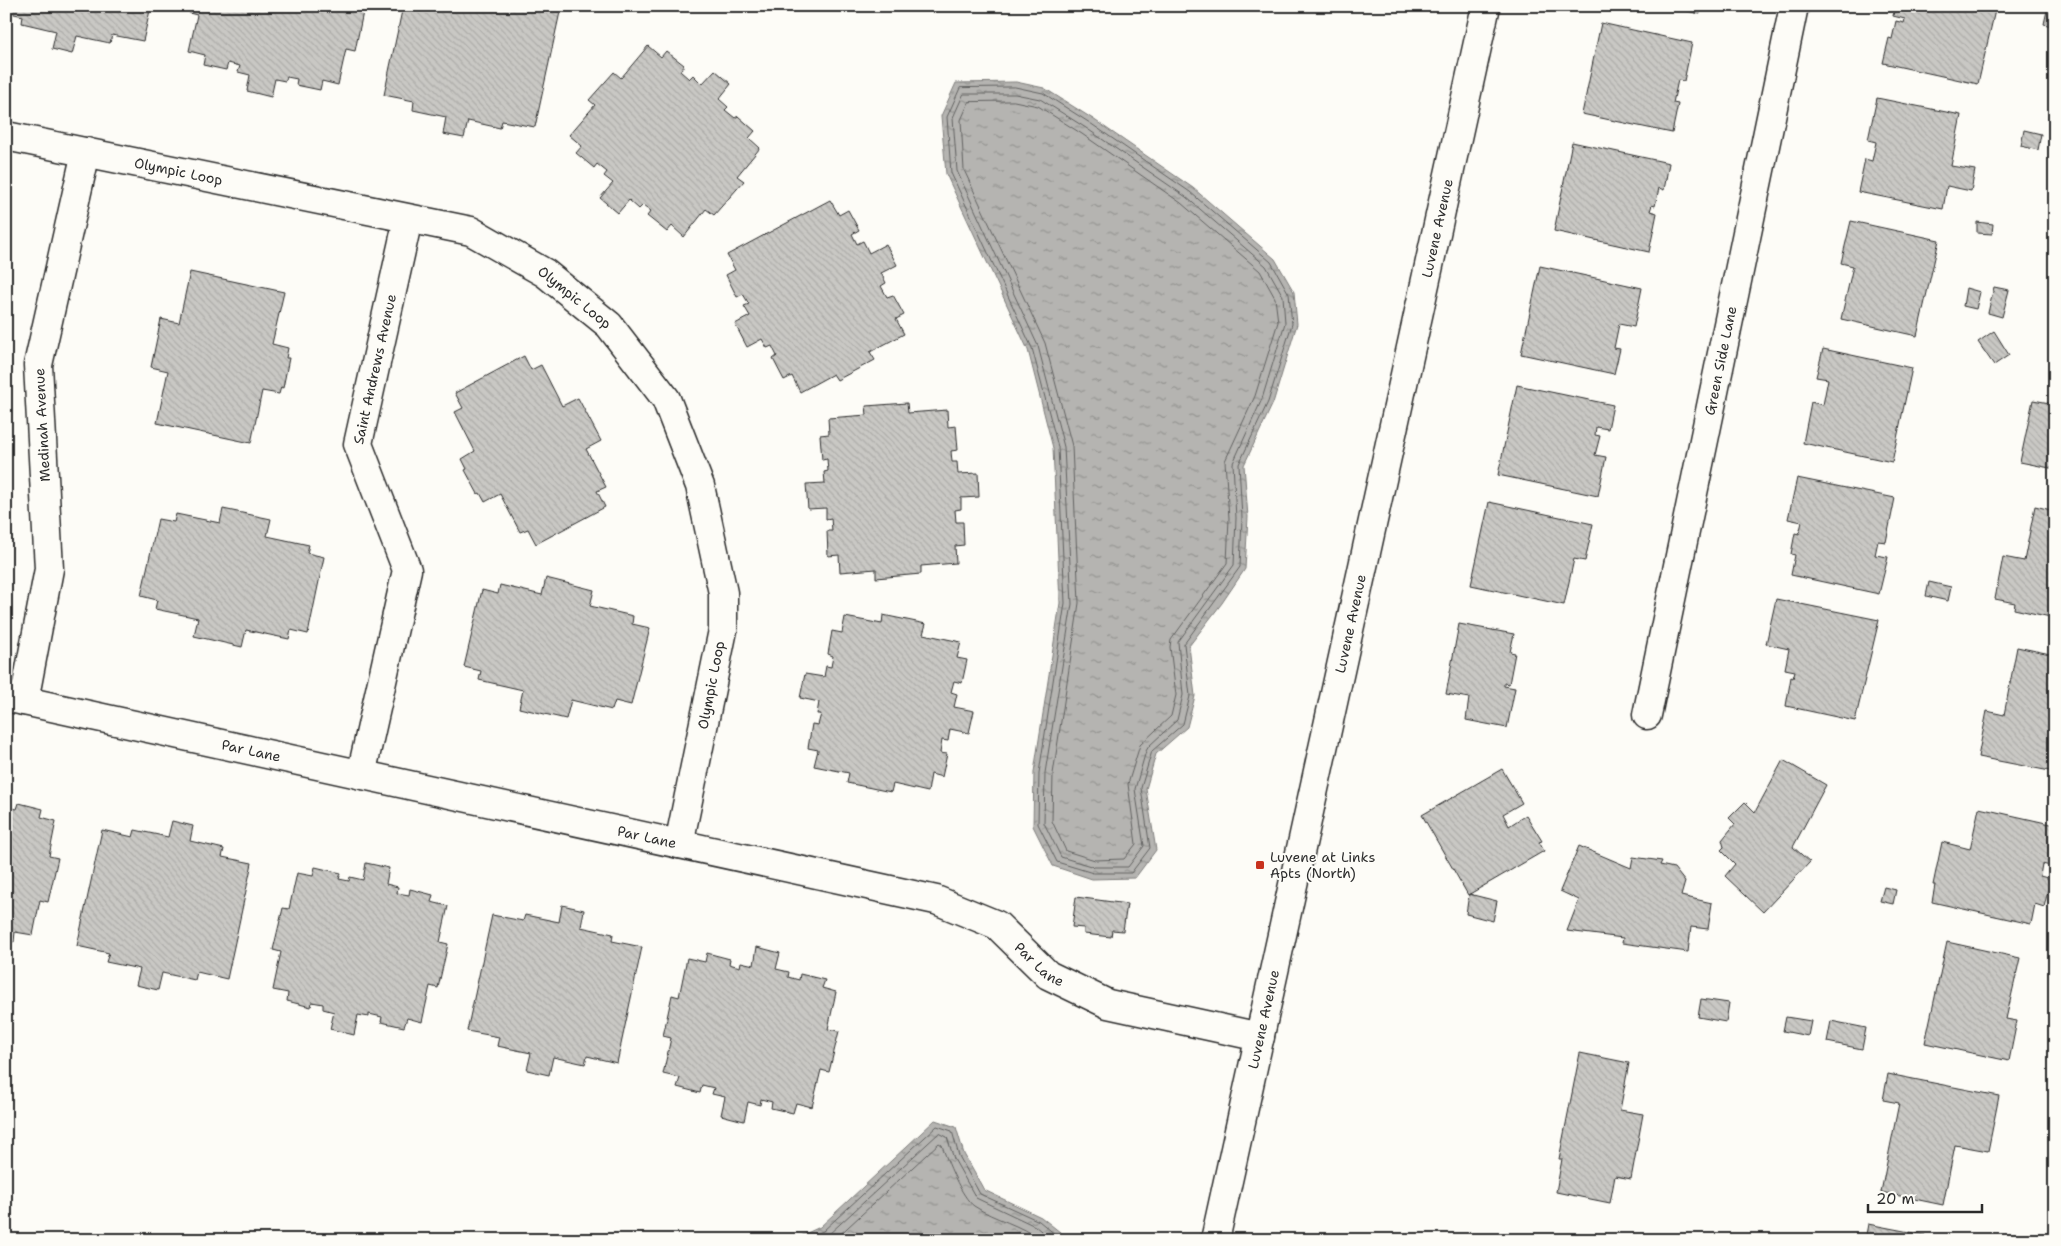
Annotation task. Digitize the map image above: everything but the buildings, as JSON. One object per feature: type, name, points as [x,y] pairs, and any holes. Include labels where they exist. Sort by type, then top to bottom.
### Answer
[{"type":"street","name":"Luvene Avenue","points":[[1215,1240],[1486,6]]},
{"type":"street","name":"Green Side Lane","points":[[1647,715],[1794,6]]},
{"type":"street","name":"Olympic Loop","points":[[6,136],[471,231],[545,273],[608,324],[666,399],[700,486],[723,593],[723,630],[679,844]]},
{"type":"street","name":"Medinah Avenue","points":[[15,699],[49,568],[38,365],[86,152]]},
{"type":"street","name":"Saint Andrews Avenue","points":[[362,775],[407,570],[358,444],[408,219]]},
{"type":"street","name":"Par Lane","points":[[15,699],[936,900],[997,925],[1048,975],[1108,1004],[1260,1037]]},
{"type":"water","points":[[1016,82],[1044,88],[1093,119],[1193,188],[1275,259],[1294,292],[1297,324],[1273,403],[1244,465],[1248,517],[1245,569],[1189,646],[1195,696],[1187,727],[1156,754],[1146,789],[1156,850],[1135,878],[1092,879],[1053,866],[1033,826],[1034,772],[1060,603],[1053,448],[1028,350],[946,174],[941,116],[956,83]]},
{"type":"water","points":[[935,1120],[956,1127],[964,1154],[984,1190],[1041,1217],[1070,1240],[792,1240],[820,1227]]},
{"type":"place","name":"Luvene at Links Apts (North)","points":[[1260,865]]}]
